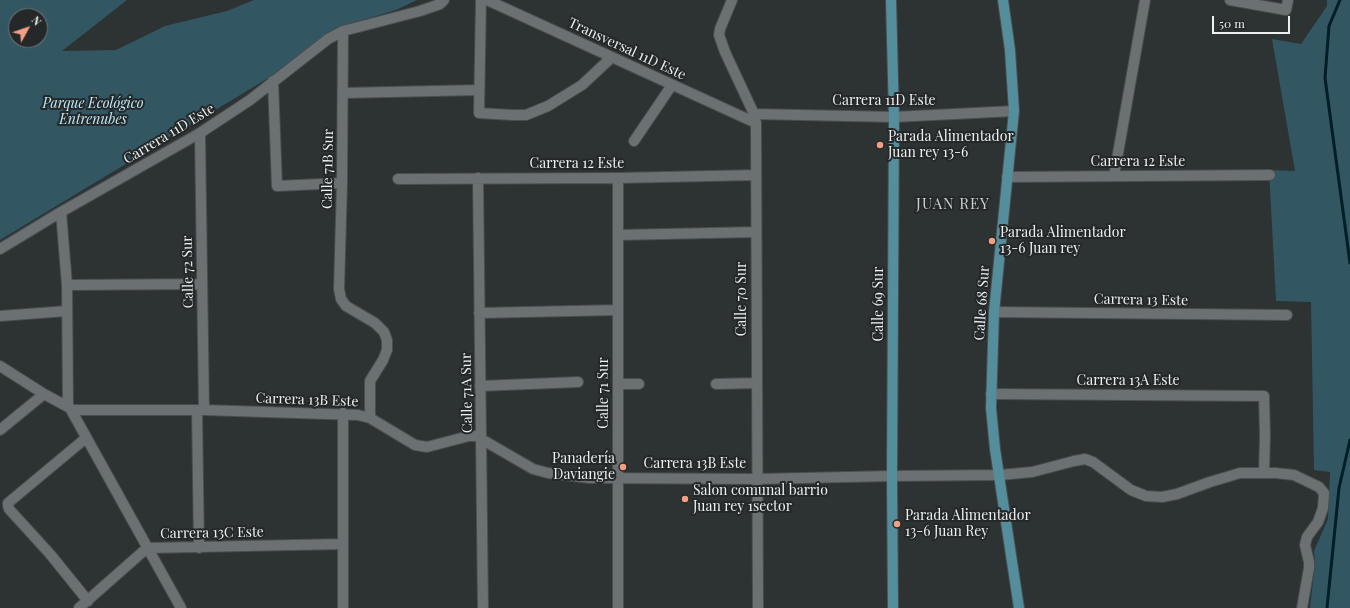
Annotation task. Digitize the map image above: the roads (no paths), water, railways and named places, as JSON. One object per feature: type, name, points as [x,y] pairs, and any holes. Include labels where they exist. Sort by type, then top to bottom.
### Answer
[{"type":"street","name":"Carrera 11D Este","points":[[0,249],[61,212],[200,133],[237,109],[328,39],[343,31],[420,11],[440,4],[444,0]]},
{"type":"street","points":[[480,0],[479,113],[512,116],[526,115],[548,106],[582,85],[612,57]]},
{"type":"street","name":"Transversal 11D Este","points":[[487,0],[672,85],[755,118]]},
{"type":"street","name":"Calle 70 Sur","points":[[732,0],[719,35],[725,52],[755,118],[758,608]]},
{"type":"street","name":"Calle 69 Sur","points":[[891,0],[894,117],[892,476],[893,608]]},
{"type":"street","name":"Calle 68 Sur","points":[[1003,0],[1010,50],[1014,111],[994,312],[991,394],[992,425],[1019,608]]},
{"type":"street","points":[[1114,176],[1145,0]]},
{"type":"street","points":[[1230,0],[1287,5]]},
{"type":"street","name":"Calle 71B Sur","points":[[343,31],[342,183],[339,289],[341,299],[346,306],[375,323],[384,332],[388,340],[385,355],[370,381],[370,418]]},
{"type":"street","points":[[273,81],[277,186],[342,183]]},
{"type":"street","points":[[634,141],[672,85]]},
{"type":"street","points":[[343,93],[479,90]]},
{"type":"street","name":"Carrera 11D Este","points":[[755,118],[894,117],[1014,111]]},
{"type":"street","name":"Calle 72 Sur","points":[[199,548],[202,284],[200,133]]},
{"type":"street","name":"Carrera 12 Este","points":[[398,179],[618,178],[756,175]]},
{"type":"street","name":"Carrera 12 Este","points":[[1007,177],[1270,175]]},
{"type":"street","name":"Calle 71A Sur","points":[[478,178],[484,608]]},
{"type":"street","name":"Calle 71 Sur","points":[[618,178],[618,608]]},
{"type":"street","points":[[61,212],[67,285],[69,408],[181,608]]},
{"type":"street","points":[[618,235],[756,232]]},
{"type":"street","points":[[67,285],[202,284]]},
{"type":"street","points":[[480,312],[618,310]]},
{"type":"street","points":[[0,316],[67,311]]},
{"type":"street","name":"Carrera 13 Este","points":[[994,312],[1287,315]]},
{"type":"street","points":[[0,366],[69,408]]},
{"type":"street","points":[[480,386],[578,382]]},
{"type":"street","points":[[716,384],[757,383]]},
{"type":"street","points":[[618,384],[639,384]]},
{"type":"street","points":[[0,430],[44,394]]},
{"type":"street","name":"Carrera 13A Este","points":[[991,394],[1264,396],[1266,436],[1264,473]]},
{"type":"street","name":"Carrera 13B Este","points":[[69,408],[343,413],[370,418],[415,445],[427,447],[469,436],[481,438],[508,456],[533,469],[548,473],[590,478],[758,479],[1000,475],[1032,472],[1085,459],[1093,462],[1131,490],[1146,496],[1162,497],[1177,494],[1240,473],[1294,475],[1319,487],[1324,493],[1323,508],[1318,522],[1307,537],[1305,545],[1309,568],[1302,608]]},
{"type":"street","points":[[343,413],[343,608]]},
{"type":"street","points":[[86,438],[8,503],[9,509],[50,554],[88,601]]},
{"type":"street","name":"Carrera 13C Este","points":[[79,608],[147,548],[343,544]]},
{"type":"waterway","points":[[1340,0],[1329,26],[1325,78],[1350,263]]},
{"type":"waterway","points":[[1327,608],[1339,488],[1350,440]]},
{"type":"place","name":"Parada Alimentador Juan rey 13-6","points":[[880,145]]},
{"type":"place","name":"Parada Alimentador 13-6 Juan rey","points":[[992,241]]},
{"type":"place","name":"Panadería Daviangie","points":[[623,467]]},
{"type":"place","name":"Salon comunal barrio Juan rey 1sector","points":[[685,499]]},
{"type":"place","name":"Parada Alimentador 13-6 Juan Rey","points":[[897,524]]},
{"type":"district","name":"JUAN REY","points":[[953,204]]},
{"type":"park label","name":"Parque Ecológico Entrenubes","points":[[93,112]]}]
